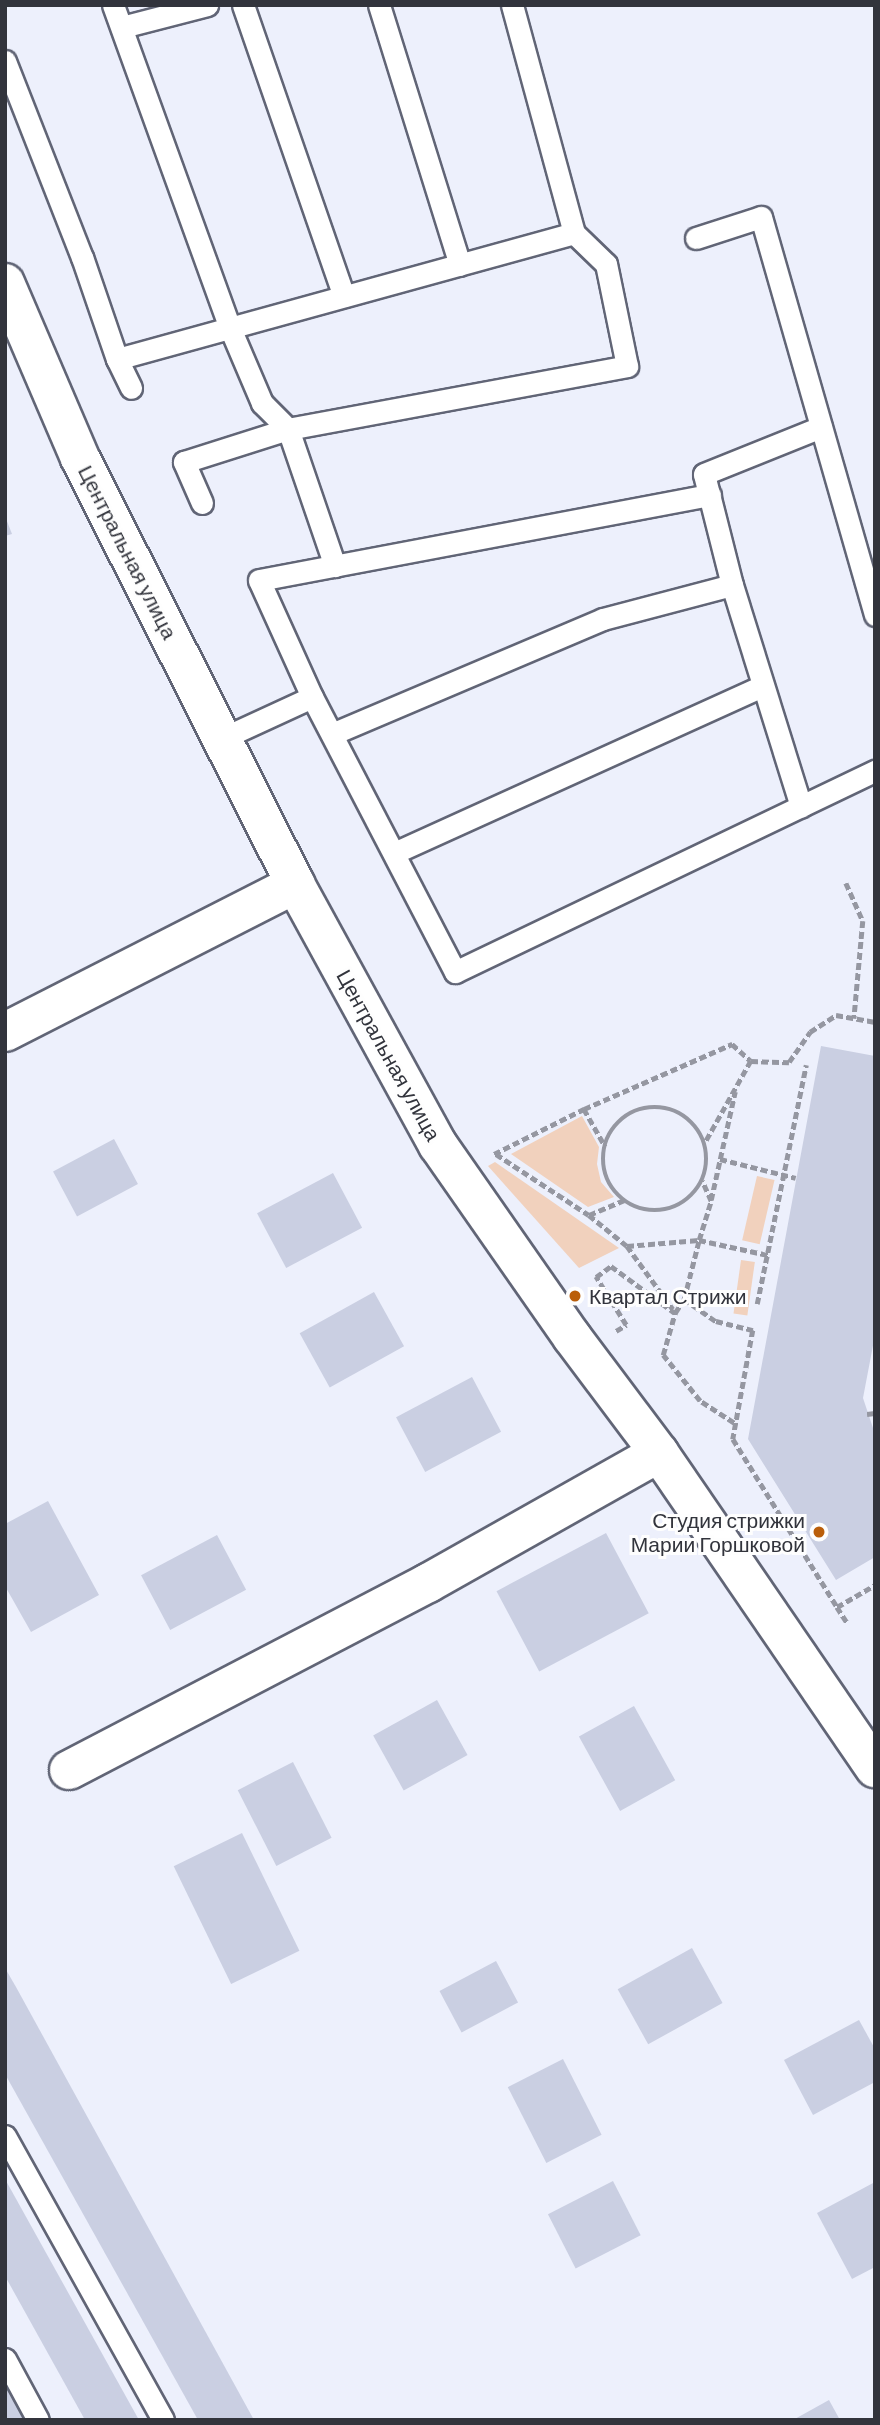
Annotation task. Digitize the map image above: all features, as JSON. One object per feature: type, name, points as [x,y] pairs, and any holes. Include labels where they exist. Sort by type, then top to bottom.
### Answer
[{"type":"street","name":"Центральная улица","points":[[5,283],[80,458],[295,884],[438,1145],[572,1337],[659,1453],[875,1768]]},
{"type":"street","points":[[5,1032],[295,884]]},
{"type":"street","points":[[69,1770],[428,1583],[659,1453]]},
{"type":"lane","points":[[113,5],[230,328],[262,403],[288,429],[335,566]]},
{"type":"lane","points":[[121,27],[207,5]]},
{"type":"lane","points":[[243,5],[344,296]]},
{"type":"lane","points":[[379,5],[460,265]]},
{"type":"lane","points":[[202,503],[184,462],[288,429],[627,366],[606,264],[574,233],[512,5]]},
{"type":"lane","points":[[5,61],[82,257],[117,359],[131,388]]},
{"type":"lane","points":[[696,238],[761,217],[875,615]]},
{"type":"lane","points":[[117,359],[574,233]]},
{"type":"lane","points":[[801,806],[732,585],[704,474],[821,427]]},
{"type":"lane","points":[[710,495],[259,580],[312,696],[455,972],[875,771]]},
{"type":"lane","points":[[332,734],[603,619],[732,585]]},
{"type":"lane","points":[[394,853],[763,686]]},
{"type":"lane","points":[[223,738],[312,696]]},
{"type":"lane","points":[[5,2136],[163,2420]]},
{"type":"lane","points":[[5,2359],[38,2420]]},
{"type":"path","points":[[846,883],[863,921],[854,1018]]},
{"type":"path","points":[[457,1172],[584,1109],[732,1044],[751,1061],[789,1062],[810,1032],[836,1015],[875,1022]]},
{"type":"path","points":[[705,1143],[751,1061]]},
{"type":"path","points":[[758,1304],[806,1065]]},
{"type":"path","points":[[734,1423],[700,1401],[663,1354],[675,1313],[684,1299],[711,1201],[736,1087]]},
{"type":"path","points":[[646,1108],[676,1111],[698,1130],[705,1143],[706,1168],[702,1181],[682,1203],[652,1211],[624,1200],[608,1182],[603,1158],[605,1146],[620,1121],[646,1108]]},
{"type":"path","points":[[584,1109],[605,1146]]},
{"type":"path","points":[[494,1154],[589,1215],[627,1246],[675,1313]]},
{"type":"path","points":[[720,1159],[796,1178]]},
{"type":"path","points":[[702,1181],[711,1201]]},
{"type":"path","points":[[589,1215],[624,1200]]},
{"type":"path","points":[[627,1246],[699,1240],[768,1255]]},
{"type":"path","points":[[615,1331],[626,1325],[596,1277],[611,1266],[675,1313]]},
{"type":"path","points":[[684,1299],[716,1321],[753,1330],[733,1439],[848,1624]]},
{"type":"path","points":[[867,1414],[875,1413]]},
{"type":"path","points":[[837,1607],[875,1585]]},
{"type":"shaded area","points":[[582,1116],[599,1147],[597,1164],[601,1182],[614,1197],[588,1207],[511,1154]]},
{"type":"shaded area","points":[[495,1162],[619,1248],[579,1268],[488,1166]]},
{"type":"shaded area","points":[[757,1176],[775,1180],[760,1244],[742,1240]]},
{"type":"shaded area","points":[[741,1260],[755,1262],[747,1315],[733,1313]]},
{"type":"building","points":[[5,516],[12,534],[5,536]]},
{"type":"building","points":[[821,1046],[875,1056],[875,1335],[863,1398],[875,1434],[875,1557],[836,1580],[748,1439]]},
{"type":"building","points":[[114,1139],[138,1184],[77,1216],[53,1171]]},
{"type":"building","points":[[333,1173],[362,1228],[286,1268],[257,1213]]},
{"type":"building","points":[[374,1292],[404,1346],[330,1387],[300,1333]]},
{"type":"building","points":[[472,1377],[501,1432],[425,1472],[396,1417]]},
{"type":"building","points":[[48,1501],[99,1595],[31,1632],[5,1586],[5,1524]]},
{"type":"building","points":[[606,1533],[649,1613],[539,1672],[497,1591]]},
{"type":"building","points":[[217,1535],[246,1590],[170,1630],[141,1575]]},
{"type":"building","points":[[437,1700],[468,1755],[404,1790],[373,1735]]},
{"type":"building","points":[[634,1706],[675,1780],[620,1811],[579,1737]]},
{"type":"building","points":[[293,1762],[332,1838],[276,1866],[238,1790]]},
{"type":"building","points":[[242,1833],[299,1951],[231,1984],[174,1866]]},
{"type":"building","points":[[692,1948],[723,2003],[648,2044],[618,1989]]},
{"type":"building","points":[[496,1961],[518,2002],[462,2033],[439,1991]]},
{"type":"building","points":[[5,1968],[254,2420],[198,2420],[5,2074]]},
{"type":"building","points":[[859,2020],[875,2049],[875,2082],[813,2115],[784,2060]]},
{"type":"building","points":[[563,2059],[602,2135],[546,2163],[508,2087]]},
{"type":"building","points":[[5,2179],[139,2420],[85,2420],[5,2276]]},
{"type":"building","points":[[613,2181],[641,2235],[576,2268],[548,2214]]},
{"type":"building","points":[[875,2182],[875,2267],[852,2279],[817,2213]]},
{"type":"building","points":[[5,2382],[26,2420],[5,2420]]},
{"type":"building","points":[[829,2400],[840,2420],[793,2420]]},
{"type":"place","name":"Квартал Стрижи","points":[[575,1296]]},
{"type":"place","name":"Студия стрижки Марии Горшковой","points":[[819,1532]]}]
